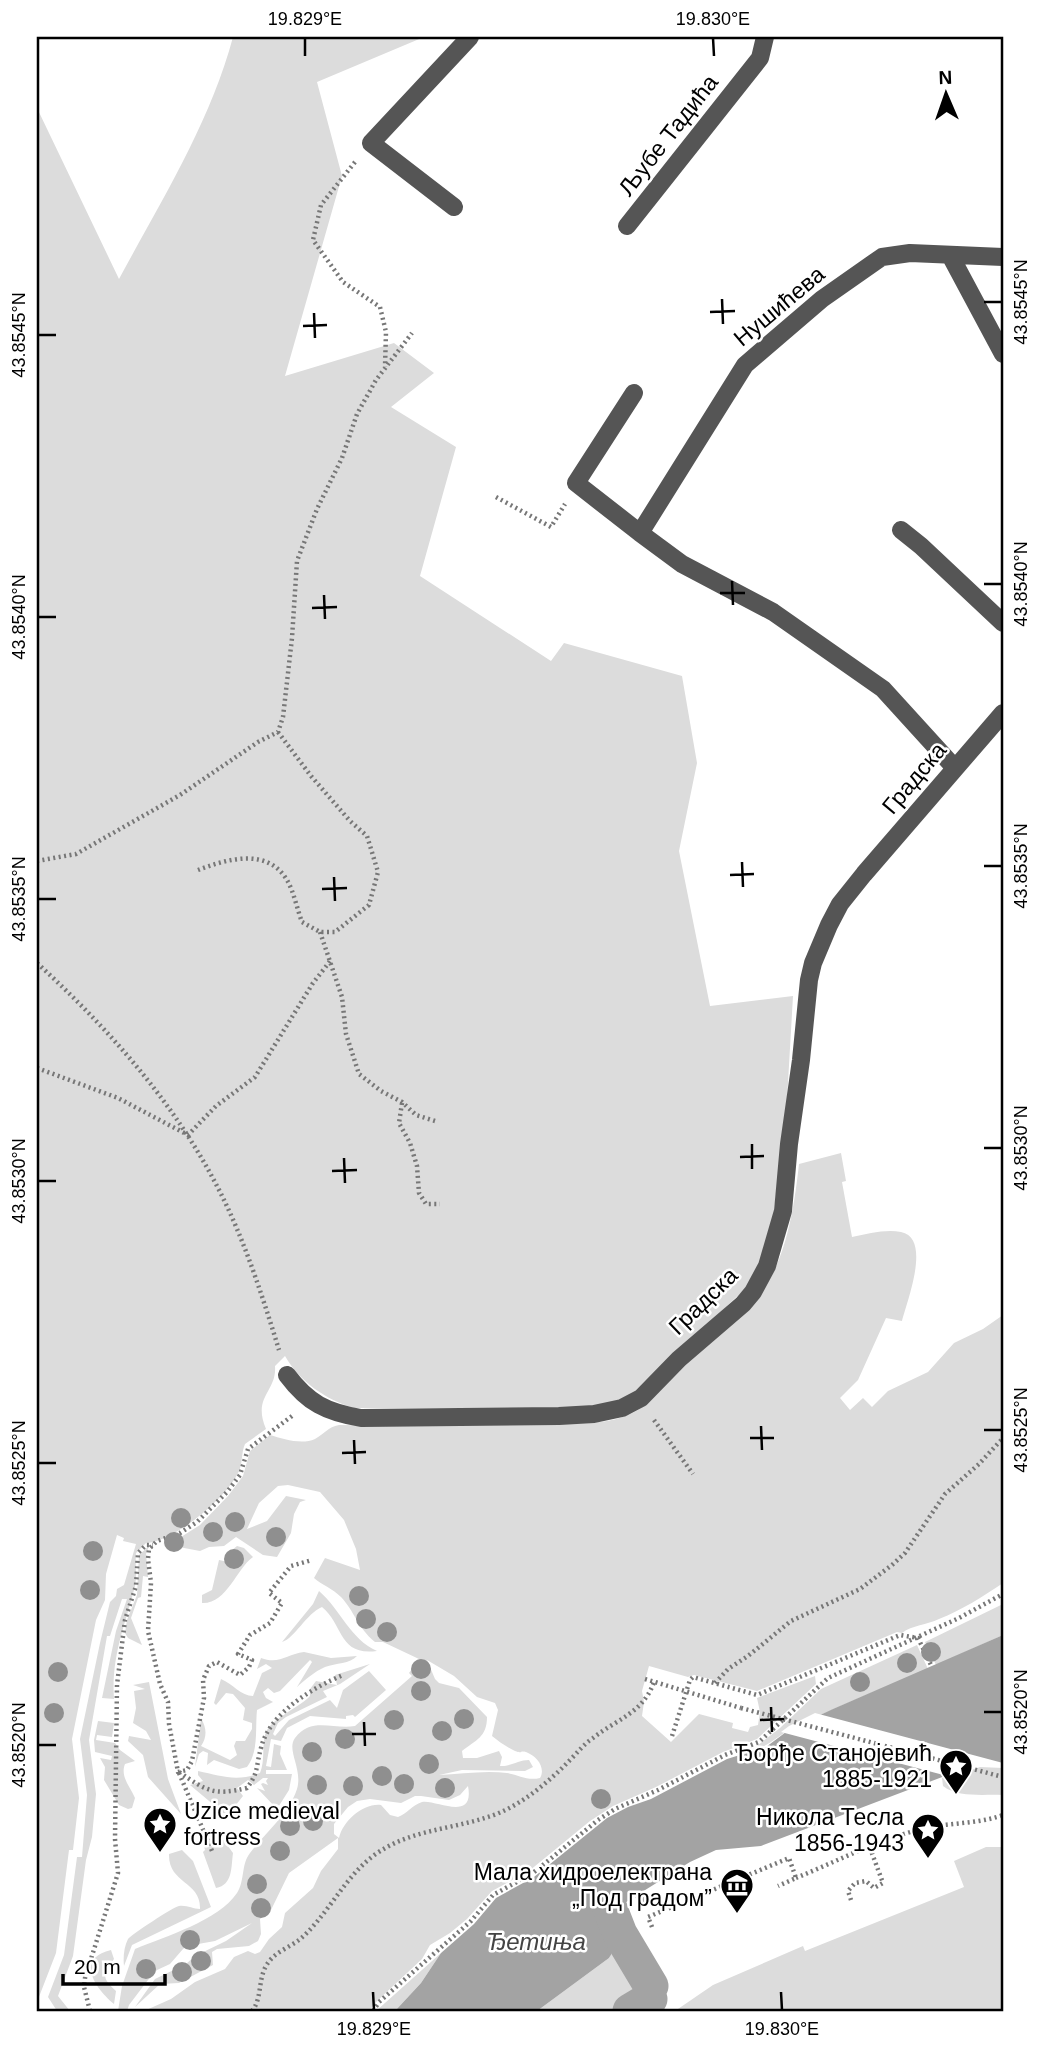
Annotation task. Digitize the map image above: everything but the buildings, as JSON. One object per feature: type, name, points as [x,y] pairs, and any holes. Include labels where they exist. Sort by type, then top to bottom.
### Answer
[{"type":"street","points":[[454,207],[371,143],[470,37]]},
{"type":"street","name":"Љубе Тадића","points":[[626,226],[760,58],[765,37]]},
{"type":"street","name":"Нушићева","points":[[640,533],[745,365],[822,299],[882,257],[910,253],[1003,257]]},
{"type":"street","points":[[950,255],[1003,354]]},
{"type":"street","points":[[634,393],[576,483],[682,564],[774,612],[883,689],[954,767]]},
{"type":"street","points":[[901,530],[1003,623]]},
{"type":"street","name":"Градска","points":[[287,1374],[303,1395],[313,1402],[334,1412],[361,1418],[594,1414],[622,1409],[640,1398],[679,1359],[743,1304],[767,1266],[785,1201],[806,995],[813,963],[840,904],[954,767],[1003,713]]},
{"type":"path","points":[[371,143],[321,205],[313,240],[343,282],[380,307],[386,331],[384,368]]},
{"type":"path","points":[[37,861],[76,854],[180,795],[258,741],[278,732],[283,717],[292,638],[297,561],[317,509],[342,458],[357,414],[384,368],[412,333]]},
{"type":"path","points":[[496,497],[551,527],[576,483]]},
{"type":"path","points":[[198,870],[231,859],[251,858],[271,863],[289,882],[302,922],[320,932],[335,932],[369,905],[378,872],[367,836],[350,821],[311,776],[278,732]]},
{"type":"path","points":[[320,932],[342,997],[346,1034],[359,1074],[381,1091],[402,1102],[416,1115],[435,1121]]},
{"type":"path","points":[[188,1135],[216,1106],[255,1077],[313,983],[331,960]]},
{"type":"path","points":[[37,963],[117,1042],[188,1135],[218,1187],[260,1287],[287,1374]]},
{"type":"path","points":[[37,1068],[118,1098],[188,1135]]},
{"type":"path","points":[[402,1102],[399,1123],[410,1143],[417,1166],[419,1193],[426,1204],[440,1204]]},
{"type":"path","points":[[640,1398],[663,1435],[693,1474]]},
{"type":"path","points":[[212,1852],[178,1772],[169,1724],[168,1702],[160,1684],[148,1632],[151,1583],[149,1549],[198,1522],[228,1492],[240,1475],[244,1469],[245,1454],[252,1444],[313,1402]]},
{"type":"path","points":[[715,1683],[727,1669],[748,1656],[791,1621],[860,1589],[892,1566],[905,1553],[945,1494],[1003,1438]]},
{"type":"path","points":[[90,2011],[84,1987],[85,1978],[118,1873],[115,1839],[116,1706],[122,1633],[136,1586],[138,1553],[146,1545],[153,1545]]},
{"type":"path","points":[[178,1772],[187,1770],[192,1761],[204,1698],[203,1680],[211,1664],[220,1663],[240,1675],[246,1670],[252,1660],[238,1654],[245,1640],[270,1623],[282,1602],[268,1593],[291,1566],[312,1560]]},
{"type":"path","points":[[373,2011],[471,1921],[493,1895],[533,1873],[615,1809],[725,1755],[760,1742],[828,1678],[976,1611],[1003,1594]]},
{"type":"path","points":[[672,1736],[693,1677],[757,1695],[898,1636],[918,1638]]},
{"type":"path","points":[[918,1638],[932,1667]]},
{"type":"path","points":[[178,1772],[202,1787],[223,1794],[247,1788],[257,1772],[261,1746],[278,1717],[298,1701],[343,1675]]},
{"type":"path","points":[[645,1679],[741,1708],[1003,1777]]},
{"type":"path","points":[[252,2011],[257,2002],[265,1967],[280,1951],[306,1933],[368,1860],[406,1837],[487,1818],[513,1805],[553,1776],[595,1736],[638,1709],[650,1694],[654,1682]]},
{"type":"path","points":[[778,1886],[914,1831],[988,1821],[1003,1815]]},
{"type":"path","points":[[852,1900],[848,1891],[855,1883],[866,1881],[874,1888],[883,1883],[870,1848]]},
{"type":"path","points":[[652,1927],[648,1917],[789,1858],[796,1878]]},
{"type":"shaded area","points":[[233,37],[424,37],[317,82],[342,176],[285,376],[394,343],[434,373],[391,407],[456,447],[420,576],[551,661],[564,643],[682,676],[697,763],[679,851],[710,1006],[793,996],[787,1100],[773,1219],[758,1269],[745,1289],[622,1401],[582,1408],[354,1408],[333,1400],[314,1388],[298,1374],[285,1356],[275,1366],[275,1375],[263,1401],[262,1418],[266,1429],[245,1444],[240,1468],[233,1482],[199,1516],[171,1535],[146,1543],[136,1553],[135,1586],[117,1655],[114,1699],[102,1698],[116,1631],[127,1599],[122,1599],[110,1636],[107,1636],[89,1740],[96,1794],[92,1837],[86,1860],[73,1956],[58,1996],[70,2011],[57,2011],[48,1997],[64,1955],[77,1857],[82,1857],[87,1795],[80,1739],[110,1602],[116,1596],[117,1589],[124,1585],[136,1544],[123,1541],[124,1538],[117,1535],[106,1574],[105,1600],[96,1620],[72,1739],[79,1798],[73,1850],[69,1850],[56,1953],[37,2002],[37,108],[119,279],[198,131]]},
{"type":"shaded area","points":[[841,1153],[846,1181],[842,1182],[852,1237],[895,1231],[910,1237],[915,1246],[915,1271],[902,1321],[886,1318],[858,1380],[840,1398],[850,1410],[863,1398],[872,1407],[888,1391],[928,1372],[954,1343],[983,1329],[1003,1315],[1003,1583],[972,1603],[934,1621],[902,1633],[897,1632],[757,1691],[649,1666],[642,1691],[642,1716],[671,1742],[699,1714],[733,1723],[732,1728],[748,1732],[750,1727],[758,1725],[760,1712],[757,1698],[815,1676],[816,1684],[757,1739],[723,1752],[613,1806],[590,1821],[529,1871],[492,1891],[467,1919],[430,1945],[422,1959],[369,2011],[144,2011],[171,1999],[195,1982],[225,1969],[234,1957],[248,1951],[255,1954],[260,1952],[282,1927],[285,1913],[313,1888],[321,1871],[338,1849],[338,1838],[289,1873],[271,1910],[260,1919],[261,1934],[258,1941],[249,1946],[217,1949],[212,1952],[213,1965],[179,1983],[160,1984],[135,2007],[155,1979],[226,1941],[252,1923],[215,1941],[187,1946],[170,1964],[157,1970],[127,2011],[118,2011],[122,1986],[135,1949],[205,1920],[237,1893],[247,1857],[283,1815],[297,1789],[298,1774],[292,1748],[295,1738],[308,1727],[355,1726],[412,1676],[409,1673],[419,1659],[383,1642],[375,1642],[364,1631],[341,1597],[314,1578],[325,1558],[360,1570],[356,1549],[344,1520],[320,1492],[288,1485],[278,1486],[259,1503],[247,1529],[267,1521],[286,1496],[306,1500],[300,1502],[294,1514],[291,1533],[277,1557],[263,1555],[236,1537],[224,1546],[200,1551],[163,1544],[200,1525],[243,1476],[250,1451],[270,1435],[304,1441],[315,1439],[339,1425],[592,1423],[621,1418],[638,1410],[742,1312],[765,1286],[779,1261],[787,1234],[799,1164]],"holes":[[[427,1660],[454,1676],[477,1697],[495,1703],[498,1710],[492,1736],[512,1750],[534,1756],[541,1766],[540,1778],[490,1772],[439,1775],[462,1770],[525,1771],[533,1767],[529,1760],[500,1766],[502,1757],[499,1751],[477,1758],[463,1758],[462,1751],[483,1734],[487,1717],[459,1688],[439,1683]],[[468,1786],[469,1797],[466,1804],[460,1807],[422,1802],[398,1817],[390,1815],[381,1805],[374,1805],[355,1814],[345,1825],[339,1838],[334,1834],[334,1824],[348,1807],[357,1801],[370,1799],[401,1803],[415,1796],[449,1800],[460,1795]]]},
{"type":"shaded area","points":[[149,1546],[146,1554],[148,1577],[143,1576],[141,1597],[138,1598],[131,1618],[142,1645],[128,1638],[125,1633],[137,1595],[139,1555]]},
{"type":"shaded area","points":[[237,1546],[244,1548],[253,1557],[225,1592],[211,1602],[202,1603],[202,1595],[212,1590],[219,1560],[228,1562],[231,1551]]},
{"type":"shaded area","points":[[319,1591],[353,1632],[377,1651],[355,1649],[348,1644],[322,1607],[282,1642],[313,1604]]},
{"type":"shaded area","points":[[1003,1604],[1003,1635],[936,1665],[925,1642]]},
{"type":"shaded area","points":[[917,1645],[928,1669],[813,1718],[763,1747],[749,1752],[780,1728],[821,1689]]},
{"type":"shaded area","points":[[304,1652],[331,1658],[357,1656],[347,1662],[321,1669],[297,1687],[312,1662],[310,1660],[280,1691],[274,1693],[268,1688],[263,1692],[266,1698],[273,1702],[257,1710],[255,1747],[247,1767],[239,1769],[214,1760],[207,1765],[208,1753],[203,1751],[199,1754],[195,1767],[201,1718],[206,1733],[201,1746],[230,1760],[237,1755],[234,1746],[236,1741],[245,1741],[252,1729],[252,1723],[243,1720],[245,1708],[233,1694],[226,1693],[216,1705],[214,1703],[221,1679],[253,1696],[262,1673],[272,1668],[266,1664],[257,1669],[261,1658],[278,1660]]},
{"type":"shaded area","points":[[370,1664],[340,1684],[323,1691],[327,1697],[278,1723],[273,1734],[275,1736],[289,1720],[330,1700],[337,1708],[343,1690],[369,1671],[386,1690],[355,1717],[346,1716],[346,1719],[310,1716],[287,1728],[281,1741],[271,1739],[266,1766],[271,1767],[274,1744],[281,1746],[280,1754],[287,1770],[266,1770],[266,1774],[292,1774],[289,1790],[277,1809],[257,1788],[265,1791],[261,1784],[268,1785],[268,1778],[263,1778],[254,1785],[248,1780],[237,1788],[243,1796],[227,1816],[190,1785],[203,1781],[198,1771],[236,1778],[260,1773],[265,1735],[272,1724],[305,1701],[316,1681],[337,1685],[335,1675]]},
{"type":"shaded area","points":[[149,1682],[168,1779],[181,1814],[148,1777],[143,1755],[128,1741],[129,1736],[151,1740],[146,1731],[133,1723],[136,1708],[134,1691],[145,1689],[133,1685]]},
{"type":"shaded area","points":[[98,1721],[114,1723],[112,1737],[97,1735],[96,1740],[115,1743],[135,1761],[125,1764],[124,1769],[135,1798],[132,1808],[119,1805],[104,1780],[105,1767],[100,1758],[111,1760],[112,1756],[95,1752],[94,1740]]},
{"type":"shaded area","points":[[979,1763],[1003,1764],[1002,1795],[964,1794],[943,1786],[942,1778]]},
{"type":"shaded area","points":[[219,1834],[233,1853],[228,1879],[216,1888],[203,1852],[203,1842]]},
{"type":"shaded area","points":[[986,1847],[1003,1847],[1003,2011],[675,2011],[713,1985],[803,1946],[805,1951],[964,1887],[954,1861]]},
{"type":"shaded area","points":[[182,1850],[193,1861],[211,1907],[132,1945],[124,1966],[125,1949],[131,1936],[179,1906],[200,1909],[195,1893],[170,1864],[169,1854]]},
{"type":"shaded area","points":[[614,1946],[645,1990],[609,2011],[537,2011],[609,1958]]},
{"type":"shaded area","points":[[111,1950],[114,1959],[105,1975],[116,1991],[114,2004],[95,1983],[91,1967],[93,1960],[100,1954]]},
{"type":"shaded area","points":[[441,1953],[421,1983],[395,2011],[376,2011]]},
{"type":"water","name":"Ђетиња","points":[[1003,1635],[1003,1764],[979,1763],[761,1846],[716,1850],[690,1862],[642,1892],[646,1902],[639,1905],[635,1896],[619,1908],[612,1921],[613,1946],[609,1958],[537,2011],[395,2011],[421,1983],[441,1953],[474,1924],[496,1898],[534,1877],[607,1818],[651,1799],[727,1759],[766,1747],[790,1729],[833,1709]]},
{"type":"pier","points":[[815,1713],[1003,1763],[1003,1768],[980,1767],[951,1777],[781,1732]]},
{"type":"waterway","points":[[599,1880],[620,1934],[651,1986]]},
{"type":"waterway","points":[[630,2011],[650,1999]]},
{"type":"place","name":"Ђорђе Станојевић 1885-1921","points":[[956,1796]]},
{"type":"place","name":"Uzice medieval fortress","points":[[160,1854]]},
{"type":"place","name":"Никола Тесла 1856-1943","points":[[928,1860]]},
{"type":"place","name":"Мала хидроелектрана „Под градом”","points":[[737,1915]]}]
